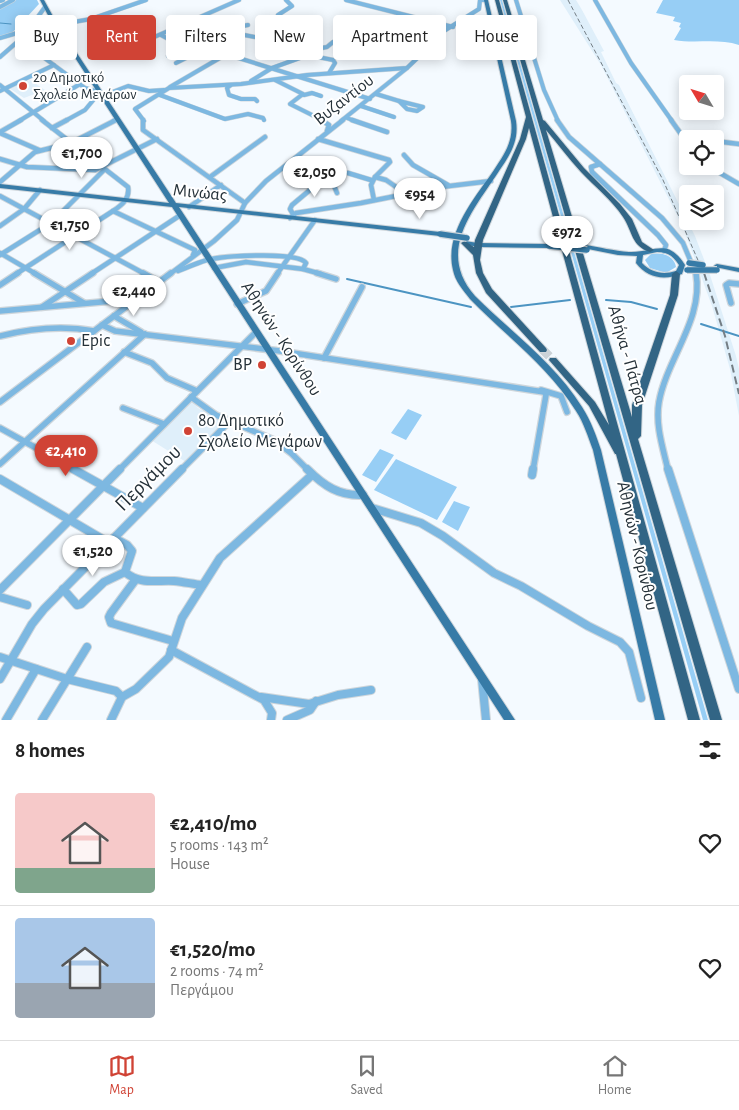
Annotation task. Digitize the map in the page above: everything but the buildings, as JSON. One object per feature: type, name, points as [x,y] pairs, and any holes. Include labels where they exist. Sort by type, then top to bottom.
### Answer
[{"type":"highway","name":"Αθήνα - Πάτρα","points":[[497,0],[694,720]]},
{"type":"highway","name":"Αθήνα - Πάτρα","points":[[505,0],[716,720]]},
{"type":"highway","points":[[529,116],[523,139],[477,246],[478,269],[489,291],[543,350]]},
{"type":"highway","points":[[540,118],[582,169],[618,205],[628,219],[639,243],[650,250]]},
{"type":"highway","points":[[466,240],[477,246]]},
{"type":"highway","points":[[636,446],[638,404],[674,295],[677,273]]},
{"type":"highway","points":[[553,360],[592,404],[610,439],[622,457]]},
{"type":"main road","name":"Αθηνών - Κορίνθου","points":[[42,0],[50,15]]},
{"type":"main road","name":"Αθηνών - Κορίνθου","points":[[486,0],[512,114],[514,133],[510,150],[458,233],[453,252],[456,270],[472,297],[562,383],[577,403],[587,421],[597,450],[660,720]]},
{"type":"main road","name":"Αθηνών - Κορίνθου","points":[[77,57],[201,250],[510,720]]},
{"type":"main road","name":"Μινώας","points":[[1,186],[189,207],[292,216],[397,229],[466,240],[477,246],[549,244],[586,248]]},
{"type":"main road","points":[[179,216],[189,207]]},
{"type":"main road","points":[[586,248],[628,254],[640,254],[650,250],[664,251],[672,254],[688,267]]},
{"type":"main road","points":[[586,248],[639,263],[652,274],[665,276],[677,273],[688,267],[738,270]]},
{"type":"main road","points":[[639,263],[640,254]]},
{"type":"main road","points":[[677,273],[682,264],[680,260]]},
{"type":"street","points":[[0,7],[13,0]]},
{"type":"street","points":[[77,20],[91,19],[146,0]]},
{"type":"street","points":[[206,15],[239,0]]},
{"type":"street","points":[[278,15],[292,6],[286,0]]},
{"type":"street","points":[[346,0],[453,26]]},
{"type":"street","points":[[475,0],[486,0]]},
{"type":"street","name":"Βυζαντίου","points":[[446,30],[479,10],[480,0]]},
{"type":"street","points":[[516,0],[552,113],[569,137],[670,228],[688,251],[696,273],[698,285],[696,302],[663,387],[659,403],[658,424],[670,479],[739,688]]},
{"type":"street","points":[[595,0],[631,63],[679,131]]},
{"type":"street","points":[[40,15],[45,7]]},
{"type":"street","points":[[156,36],[166,32]]},
{"type":"street","points":[[0,38],[15,34]]},
{"type":"street","points":[[160,35],[166,38]]},
{"type":"street","points":[[0,57],[15,44]]},
{"type":"street","points":[[323,57],[333,60],[335,63],[329,73]]},
{"type":"street","points":[[47,60],[80,84],[95,98],[87,109],[52,128]]},
{"type":"street","points":[[176,63],[182,60]]},
{"type":"street","points":[[85,88],[101,94],[128,86],[149,90],[164,90],[215,60]]},
{"type":"street","points":[[242,60],[370,99]]},
{"type":"street","points":[[249,83],[272,68],[294,60]]},
{"type":"street","name":"Βυζαντίου","points":[[0,402],[201,250],[237,220],[239,212],[245,203],[269,178],[347,118],[415,60]]},
{"type":"street","points":[[2,90],[54,65]]},
{"type":"street","points":[[169,88],[231,85],[297,76],[407,68]]},
{"type":"street","points":[[275,80],[304,95]]},
{"type":"street","points":[[0,132],[32,111],[80,84]]},
{"type":"street","points":[[0,85],[2,90],[72,142],[103,169],[128,187],[130,192],[126,200],[113,211],[0,285]]},
{"type":"street","points":[[231,85],[228,88],[229,95],[242,99],[253,99],[257,102]]},
{"type":"street","points":[[164,90],[160,95],[135,108],[144,121],[142,125],[143,130],[245,203]]},
{"type":"street","points":[[321,96],[312,93],[304,95],[290,104],[326,122],[329,128],[321,138],[389,160],[390,162],[373,179],[370,186],[374,200]]},
{"type":"street","points":[[376,94],[422,107],[418,111],[410,110],[399,102]]},
{"type":"street","points":[[160,95],[225,120],[248,114],[263,118],[264,120]]},
{"type":"street","points":[[361,106],[394,117]]},
{"type":"street","points":[[1,186],[38,150],[72,142],[117,118]]},
{"type":"street","points":[[347,118],[387,132]]},
{"type":"street","points":[[0,132],[38,150]]},
{"type":"street","points":[[210,177],[265,137]]},
{"type":"street","points":[[0,159],[21,165],[103,169],[157,139]]},
{"type":"street","points":[[724,142],[739,144]]},
{"type":"street","points":[[404,155],[413,165],[448,185]]},
{"type":"street","points":[[600,164],[591,167],[592,172],[658,235],[666,245],[664,251]]},
{"type":"street","points":[[0,254],[51,223],[102,174],[103,169]]},
{"type":"street","points":[[348,173],[386,180],[405,193]]},
{"type":"street","points":[[724,175],[739,184]]},
{"type":"street","points":[[337,193],[337,187],[334,184],[323,179],[292,205],[290,209],[292,216],[448,185],[490,181]]},
{"type":"street","points":[[189,207],[222,185]]},
{"type":"street","points":[[0,226],[24,209],[40,190]]},
{"type":"street","points":[[0,196],[159,282]]},
{"type":"street","points":[[113,211],[195,250],[190,258]]},
{"type":"street","points":[[42,307],[117,259],[179,216]]},
{"type":"street","points":[[237,304],[266,291],[315,220]]},
{"type":"street","points":[[0,254],[86,304]]},
{"type":"street","points":[[167,276],[208,260],[230,257],[291,256],[304,260],[306,263],[303,268]]},
{"type":"street","points":[[214,268],[246,262],[303,268],[336,279]]},
{"type":"street","points":[[731,303],[726,285],[729,283],[739,284]]},
{"type":"street","points":[[324,358],[362,287]]},
{"type":"street","points":[[0,311],[136,299]]},
{"type":"street","points":[[114,316],[146,334]]},
{"type":"street","points":[[102,326],[111,330],[267,349],[558,393],[563,398],[567,412]]},
{"type":"street","points":[[0,338],[29,329],[61,327],[94,331]]},
{"type":"street","points":[[0,590],[256,332]]},
{"type":"street","points":[[0,464],[146,334]]},
{"type":"street","points":[[124,352],[152,363],[167,378],[197,391]]},
{"type":"street","points":[[532,475],[546,395],[539,390]]},
{"type":"street","points":[[191,397],[208,410],[256,430],[282,446],[312,475],[337,493],[354,497],[363,495]]},
{"type":"street","points":[[123,408],[164,424]]},
{"type":"street","name":"Περγάμου","points":[[0,679],[32,624],[111,540],[230,420]]},
{"type":"street","points":[[0,428],[143,508]]},
{"type":"street","points":[[111,720],[122,697],[136,690],[168,658],[182,618],[220,558],[312,475]]},
{"type":"street","points":[[0,478],[70,521],[111,540],[127,545],[132,551],[125,572],[104,582],[81,604],[77,605],[63,590]]},
{"type":"street","points":[[372,508],[421,524],[455,544],[494,573],[521,586],[620,642],[629,652],[641,698]]},
{"type":"street","points":[[125,572],[136,579],[150,582],[175,581],[202,585]]},
{"type":"street","points":[[136,579],[110,613],[111,623],[172,646],[213,674],[259,696],[297,704],[310,704],[338,694],[371,690]]},
{"type":"street","points":[[0,597],[28,605]]},
{"type":"street","points":[[42,720],[87,647]]},
{"type":"street","points":[[0,657],[67,679],[116,691],[122,697]]},
{"type":"street","points":[[6,720],[36,669]]},
{"type":"street","points":[[481,674],[486,720]]},
{"type":"street","points":[[259,696],[269,708],[272,716],[270,720]]},
{"type":"street","points":[[287,720],[310,710],[316,701]]},
{"type":"shaded area","points":[[16,0],[37,0],[39,4],[29,15],[15,15],[15,30],[12,33],[0,37],[0,8]]},
{"type":"shaded area","points":[[500,0],[502,0],[506,15],[504,15]]},
{"type":"shaded area","points":[[560,0],[576,0],[582,10],[604,51],[601,52],[616,83],[619,85],[679,204],[679,219],[601,65]]},
{"type":"shaded area","points":[[663,0],[739,0],[739,45],[723,42],[674,40],[681,28],[679,27],[681,23],[673,21],[675,17],[656,13]]},
{"type":"shaded area","points":[[517,60],[519,60],[708,720],[703,720]]},
{"type":"shaded area","points":[[30,80],[45,90],[24,98],[9,88]]},
{"type":"shaded area","points":[[684,230],[692,230],[695,236],[710,275],[736,356],[739,369],[739,416],[730,369],[712,306]]},
{"type":"shaded area","points":[[659,253],[670,257],[676,267],[666,273],[650,268],[645,260],[651,254]]},
{"type":"shaded area","name":"8ο Δημοτικό Σχολείο Μεγάρων","points":[[191,400],[198,408],[225,422],[186,462],[151,440]]},
{"type":"shaded area","points":[[408,409],[422,415],[406,440],[391,433]]},
{"type":"shaded area","points":[[380,449],[394,455],[376,482],[362,475]]},
{"type":"shaded area","points":[[396,459],[457,487],[437,520],[374,490]]},
{"type":"shaded area","points":[[454,501],[470,507],[458,531],[442,522]]},
{"type":"waterway","points":[[0,23],[11,24]]},
{"type":"waterway","points":[[347,279],[471,307]]},
{"type":"waterway","points":[[511,307],[570,300]]},
{"type":"waterway","points":[[606,300],[631,302],[657,309]]},
{"type":"waterway","points":[[701,324],[739,336]]},
{"type":"tunnel","points":[[543,350],[553,360]]},
{"type":"railway","points":[[568,0],[663,180],[704,274]]},
{"type":"railway","points":[[704,273],[725,336],[739,394]]},
{"type":"place","name":"2ο Δημοτικό Σχολείο Μεγάρων","points":[[23,86]]},
{"type":"place","name":"Epic","points":[[71,341]]},
{"type":"place","name":"BP","points":[[262,365]]},
{"type":"place","name":"8ο Δημοτικό Σχολείο Μεγάρων","points":[[188,431]]}]
